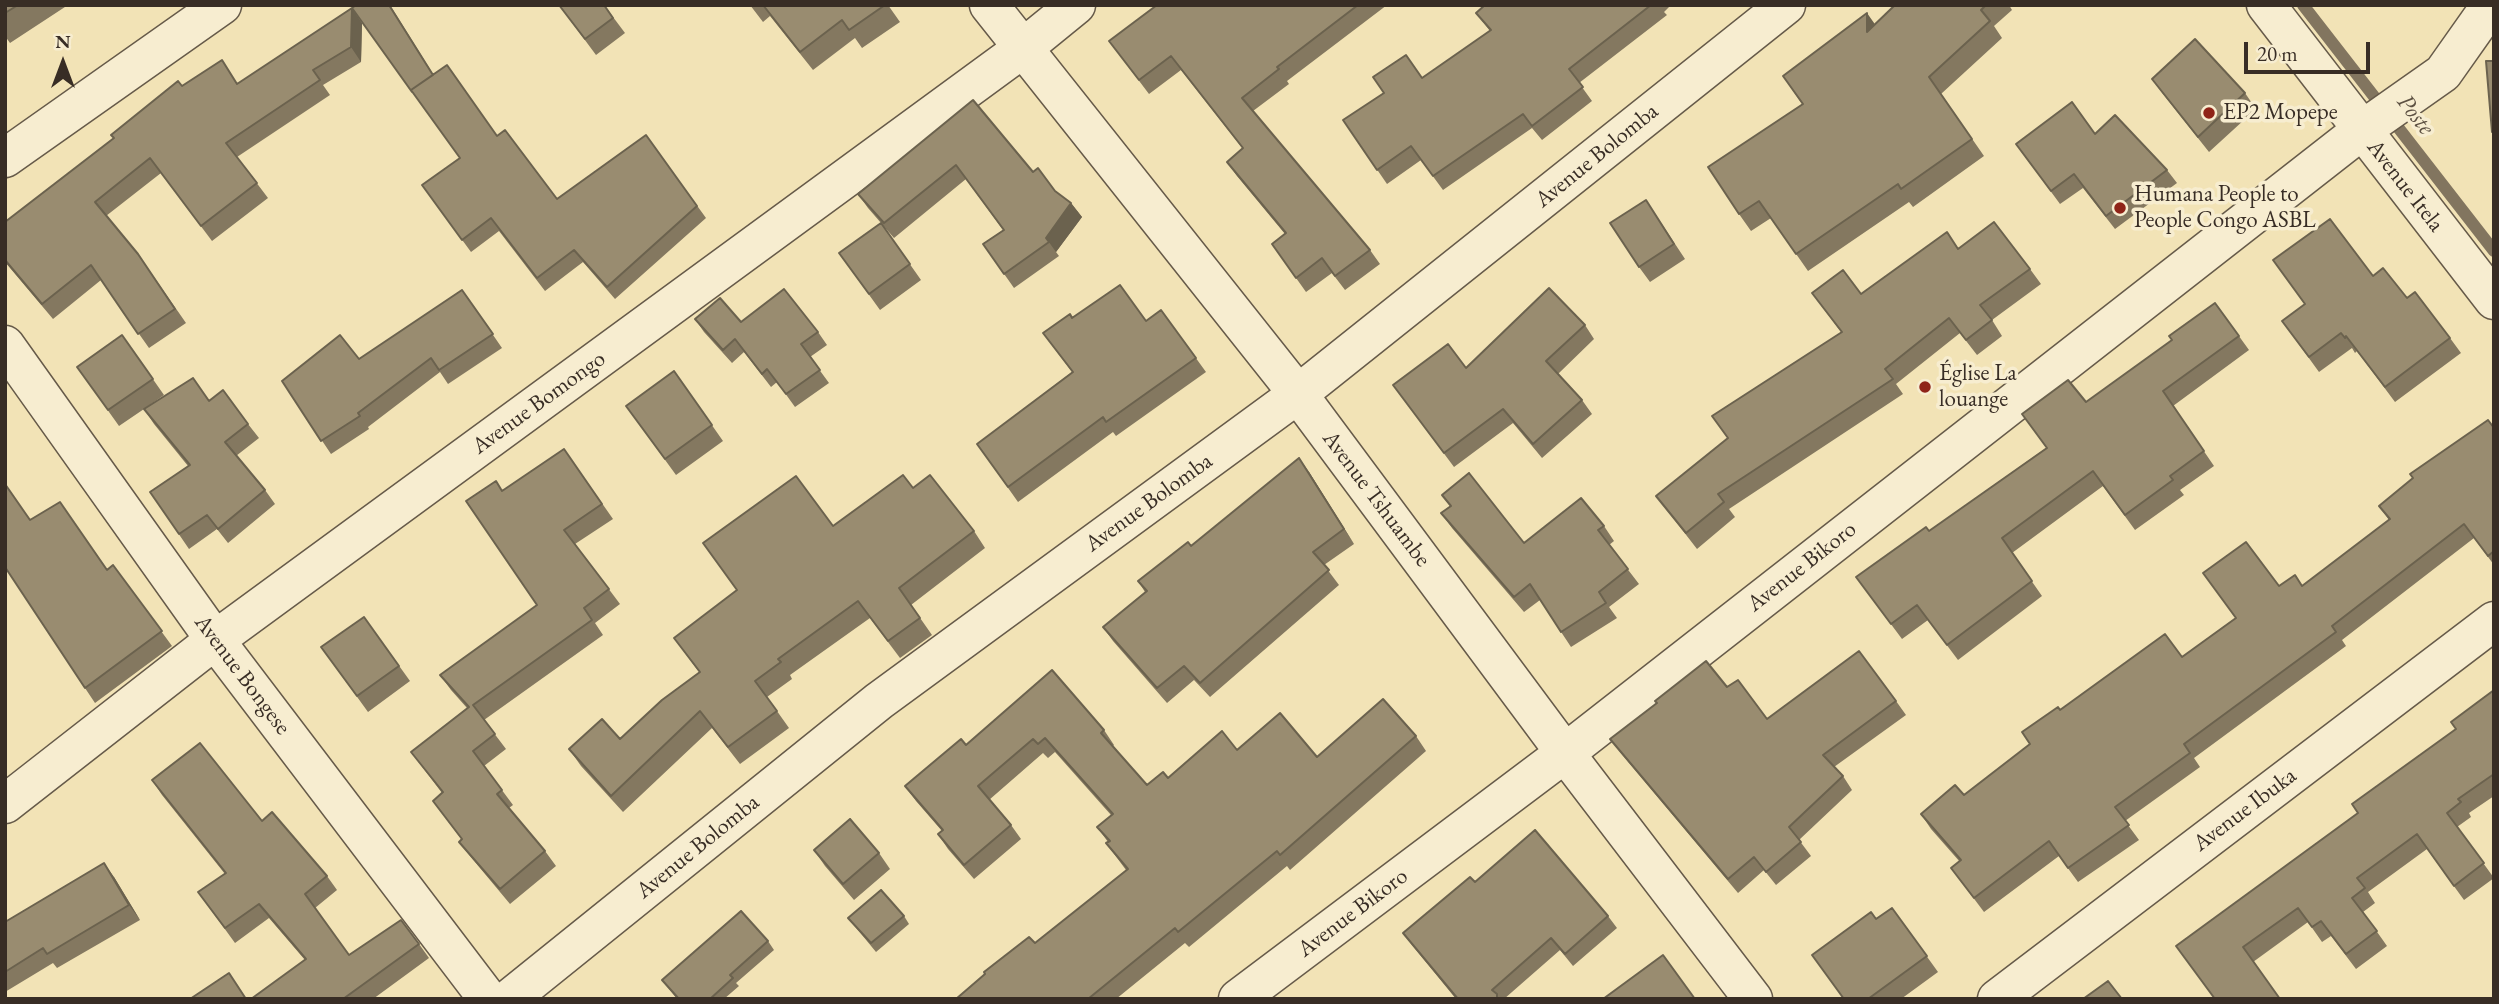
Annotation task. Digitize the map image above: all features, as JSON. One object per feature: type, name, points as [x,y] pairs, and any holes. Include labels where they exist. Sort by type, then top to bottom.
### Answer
[{"type":"street","points":[[5,158],[222,5]]},
{"type":"street","name":"Avenue Tshuambe","points":[[989,5],[1298,394],[1565,753],[1753,999]]},
{"type":"street","name":"Avenue Bomongo","points":[[5,804],[215,640],[1022,49],[1076,5]]},
{"type":"street","name":"Avenue Bolomba","points":[[509,999],[879,701],[1298,394],[1786,5]]},
{"type":"street","name":"Avenue Bikoro","points":[[1238,999],[1565,753],[2362,130],[2443,73],[2491,5]]},
{"type":"street","name":"Avenue Itela","points":[[2267,6],[2494,300]]},
{"type":"street","name":"Avenue Bongese","points":[[5,345],[215,640],[488,999]]},
{"type":"street","name":"Avenue Ibuka","points":[[1997,999],[2494,621]]},
{"type":"building","points":[[5,5],[18,5],[5,13]]},
{"type":"building","points":[[356,5],[389,5],[433,75],[411,90],[412,92],[352,8]]},
{"type":"building","points":[[559,5],[604,5],[613,18],[585,39]]},
{"type":"building","points":[[763,5],[885,5],[849,30],[842,20],[800,52]]},
{"type":"building","points":[[1157,5],[1358,5],[1277,67],[1279,69],[1242,98],[1370,250],[1335,276],[1322,258],[1296,278],[1272,244],[1286,233],[1227,162],[1243,148],[1171,56],[1139,80],[1109,41]]},
{"type":"building","points":[[1485,5],[1651,5],[1569,69],[1583,87],[1532,126],[1523,114],[1433,176],[1411,146],[1377,170],[1343,120],[1384,93],[1373,77],[1406,55],[1422,78],[1491,30],[1476,13]]},
{"type":"building","points":[[1895,5],[1986,5],[1981,10],[1990,21],[1929,77],[1972,139],[1901,189],[1898,184],[1796,254],[1759,201],[1739,214],[1708,167],[1803,104],[1783,76],[1867,13],[1867,32]]},
{"type":"building","points":[[352,8],[351,47],[313,70],[320,80],[226,143],[257,183],[201,226],[150,158],[95,202],[138,254],[175,309],[138,334],[91,265],[42,304],[5,260],[5,222],[114,138],[111,135],[178,81],[182,86],[222,60],[237,84]]},
{"type":"building","points":[[2195,39],[2245,93],[2198,137],[2152,79]]},
{"type":"building","points":[[2486,61],[2494,61],[2494,132],[2492,132]]},
{"type":"building","points":[[447,65],[497,136],[505,130],[557,199],[646,135],[697,206],[607,287],[574,250],[537,278],[491,218],[462,240],[422,185],[460,158],[411,90]]},
{"type":"building","points":[[973,100],[1033,172],[1038,168],[1055,191],[1071,203],[1046,238],[1049,242],[1004,274],[983,244],[1004,230],[956,165],[884,223],[858,194]]},
{"type":"building","points":[[2072,102],[2095,134],[2115,115],[2167,170],[2106,216],[2074,174],[2051,191],[2016,144]]},
{"type":"building","points":[[1646,200],[1674,244],[1639,267],[1610,223]]},
{"type":"building","points":[[2330,219],[2373,276],[2383,268],[2407,298],[2415,292],[2450,338],[2385,387],[2346,336],[2345,338],[2341,333],[2309,357],[2282,321],[2305,304],[2273,260]]},
{"type":"building","points":[[1994,222],[2030,269],[1980,305],[1992,320],[1966,340],[1949,318],[1885,369],[1893,379],[1718,494],[1724,502],[1686,533],[1656,496],[1728,438],[1712,416],[1842,332],[1812,293],[1843,270],[1861,294],[1947,232],[1958,249]]},
{"type":"building","points":[[881,223],[910,264],[869,294],[839,253]]},
{"type":"building","points":[[1120,285],[1146,321],[1161,310],[1196,358],[1106,422],[1103,417],[1008,487],[977,444],[1073,372],[1043,333],[1070,314],[1072,318]]},
{"type":"building","points":[[1549,288],[1585,325],[1546,361],[1582,400],[1533,444],[1503,409],[1444,453],[1393,385],[1448,344],[1466,368]]},
{"type":"building","points":[[784,289],[818,332],[801,344],[820,370],[786,394],[767,369],[762,374],[735,339],[723,350],[695,319],[720,298],[741,322]]},
{"type":"building","points":[[462,290],[493,334],[439,370],[431,358],[358,413],[360,416],[321,441],[282,381],[340,335],[359,359]]},
{"type":"building","points":[[2215,303],[2239,336],[2163,391],[2204,451],[2170,476],[2173,480],[2125,515],[2093,471],[2002,538],[2032,581],[1947,645],[1917,605],[1891,624],[1856,577],[1926,527],[1929,531],[2047,448],[2022,414],[2068,380],[2086,402],[2172,340],[2169,336]]},
{"type":"building","points":[[122,335],[153,379],[108,410],[77,367]]},
{"type":"building","points":[[674,371],[712,425],[665,459],[626,406]]},
{"type":"building","points":[[193,378],[209,401],[223,390],[248,424],[225,442],[265,490],[218,529],[207,515],[179,534],[150,492],[190,465],[144,409]]},
{"type":"building","points":[[2488,420],[2494,428],[2494,551],[2488,556],[2464,524],[2332,626],[2336,632],[2184,744],[2190,753],[2115,807],[2129,825],[2068,868],[2049,841],[1974,898],[1951,868],[1961,860],[1921,814],[1955,785],[1964,795],[2030,744],[2022,732],[2058,707],[2060,710],[2165,634],[2182,657],[2236,618],[2203,573],[2246,542],[2279,586],[2295,575],[2302,586],[2390,519],[2379,506],[2413,478],[2410,474]]},
{"type":"building","points":[[564,449],[602,504],[564,530],[609,589],[584,608],[592,620],[473,705],[495,734],[473,751],[502,790],[497,794],[545,851],[500,889],[459,842],[462,839],[433,801],[443,792],[411,752],[469,707],[440,675],[537,605],[466,501],[496,481],[502,491]]},
{"type":"building","points":[[1299,458],[1344,529],[1313,552],[1329,570],[1200,683],[1184,666],[1157,688],[1103,627],[1147,591],[1138,581],[1188,542],[1191,546]]},
{"type":"building","points":[[1469,473],[1524,543],[1581,498],[1604,526],[1598,530],[1628,569],[1599,592],[1606,603],[1561,632],[1530,584],[1514,597],[1441,513],[1451,506],[1442,495]]},
{"type":"building","points":[[903,475],[913,488],[930,475],[974,531],[899,588],[920,618],[888,641],[858,601],[778,659],[781,662],[755,681],[777,711],[728,747],[700,711],[611,796],[569,749],[602,719],[620,739],[662,700],[700,672],[674,638],[737,590],[703,543],[796,476],[833,526]]},
{"type":"building","points":[[5,484],[30,520],[60,502],[107,570],[113,565],[162,631],[85,688],[5,567]]},
{"type":"building","points":[[364,617],[399,666],[357,696],[321,647]]},
{"type":"building","points":[[1859,651],[1896,701],[1823,755],[1843,776],[1789,827],[1801,842],[1766,872],[1754,857],[1728,879],[1610,739],[1706,661],[1727,687],[1738,680],[1767,719]]},
{"type":"building","points":[[1052,670],[1104,730],[1101,733],[1147,785],[1163,772],[1168,778],[1222,731],[1237,750],[1280,713],[1317,757],[1383,699],[1416,736],[1280,855],[1277,851],[1178,932],[1175,928],[1088,999],[956,999],[985,974],[984,972],[1029,937],[1035,943],[1128,869],[1106,843],[1110,841],[1097,827],[1113,814],[1045,738],[1038,744],[1033,739],[978,786],[1011,825],[964,865],[938,834],[943,830],[905,786],[961,739],[966,745]]},
{"type":"building","points":[[2494,690],[2494,774],[2458,799],[2461,802],[2447,813],[2484,863],[2454,886],[2417,834],[2357,878],[2365,888],[2352,898],[2377,931],[2346,954],[2321,921],[2312,927],[2298,908],[2243,947],[2280,999],[2215,999],[2176,946],[2358,813],[2352,804],[2456,729],[2451,722]]},
{"type":"building","points":[[200,743],[262,821],[272,812],[327,876],[305,894],[349,955],[401,920],[419,944],[343,999],[251,999],[306,959],[259,904],[225,928],[198,892],[226,873],[152,780]]},
{"type":"building","points":[[850,819],[879,853],[843,884],[814,850]]},
{"type":"building","points":[[1535,830],[1608,916],[1565,954],[1551,938],[1492,990],[1497,994],[1497,999],[1458,999],[1403,933],[1470,877],[1475,882]]},
{"type":"building","points":[[104,863],[129,905],[47,954],[43,948],[5,972],[5,922]]},
{"type":"building","points":[[881,890],[904,916],[871,943],[848,918]]},
{"type":"building","points":[[1892,908],[1927,956],[1868,999],[1844,999],[1812,955],[1871,912],[1876,919]]},
{"type":"building","points":[[741,911],[768,941],[730,975],[733,978],[710,999],[679,999],[662,980]]},
{"type":"building","points":[[1663,955],[1695,999],[1603,999]]},
{"type":"building","points":[[229,973],[246,999],[190,999]]},
{"type":"building","points":[[2108,981],[2122,999],[2083,999]]},
{"type":"waterway","name":"Poste","points":[[2303,5],[2494,251]]},
{"type":"place","name":"EP2 Mopepe","points":[[2209,113]]},
{"type":"place","name":"Humana People to People Congo ASBL","points":[[2120,208]]},
{"type":"place","name":"Église La louange","points":[[1925,387]]}]
